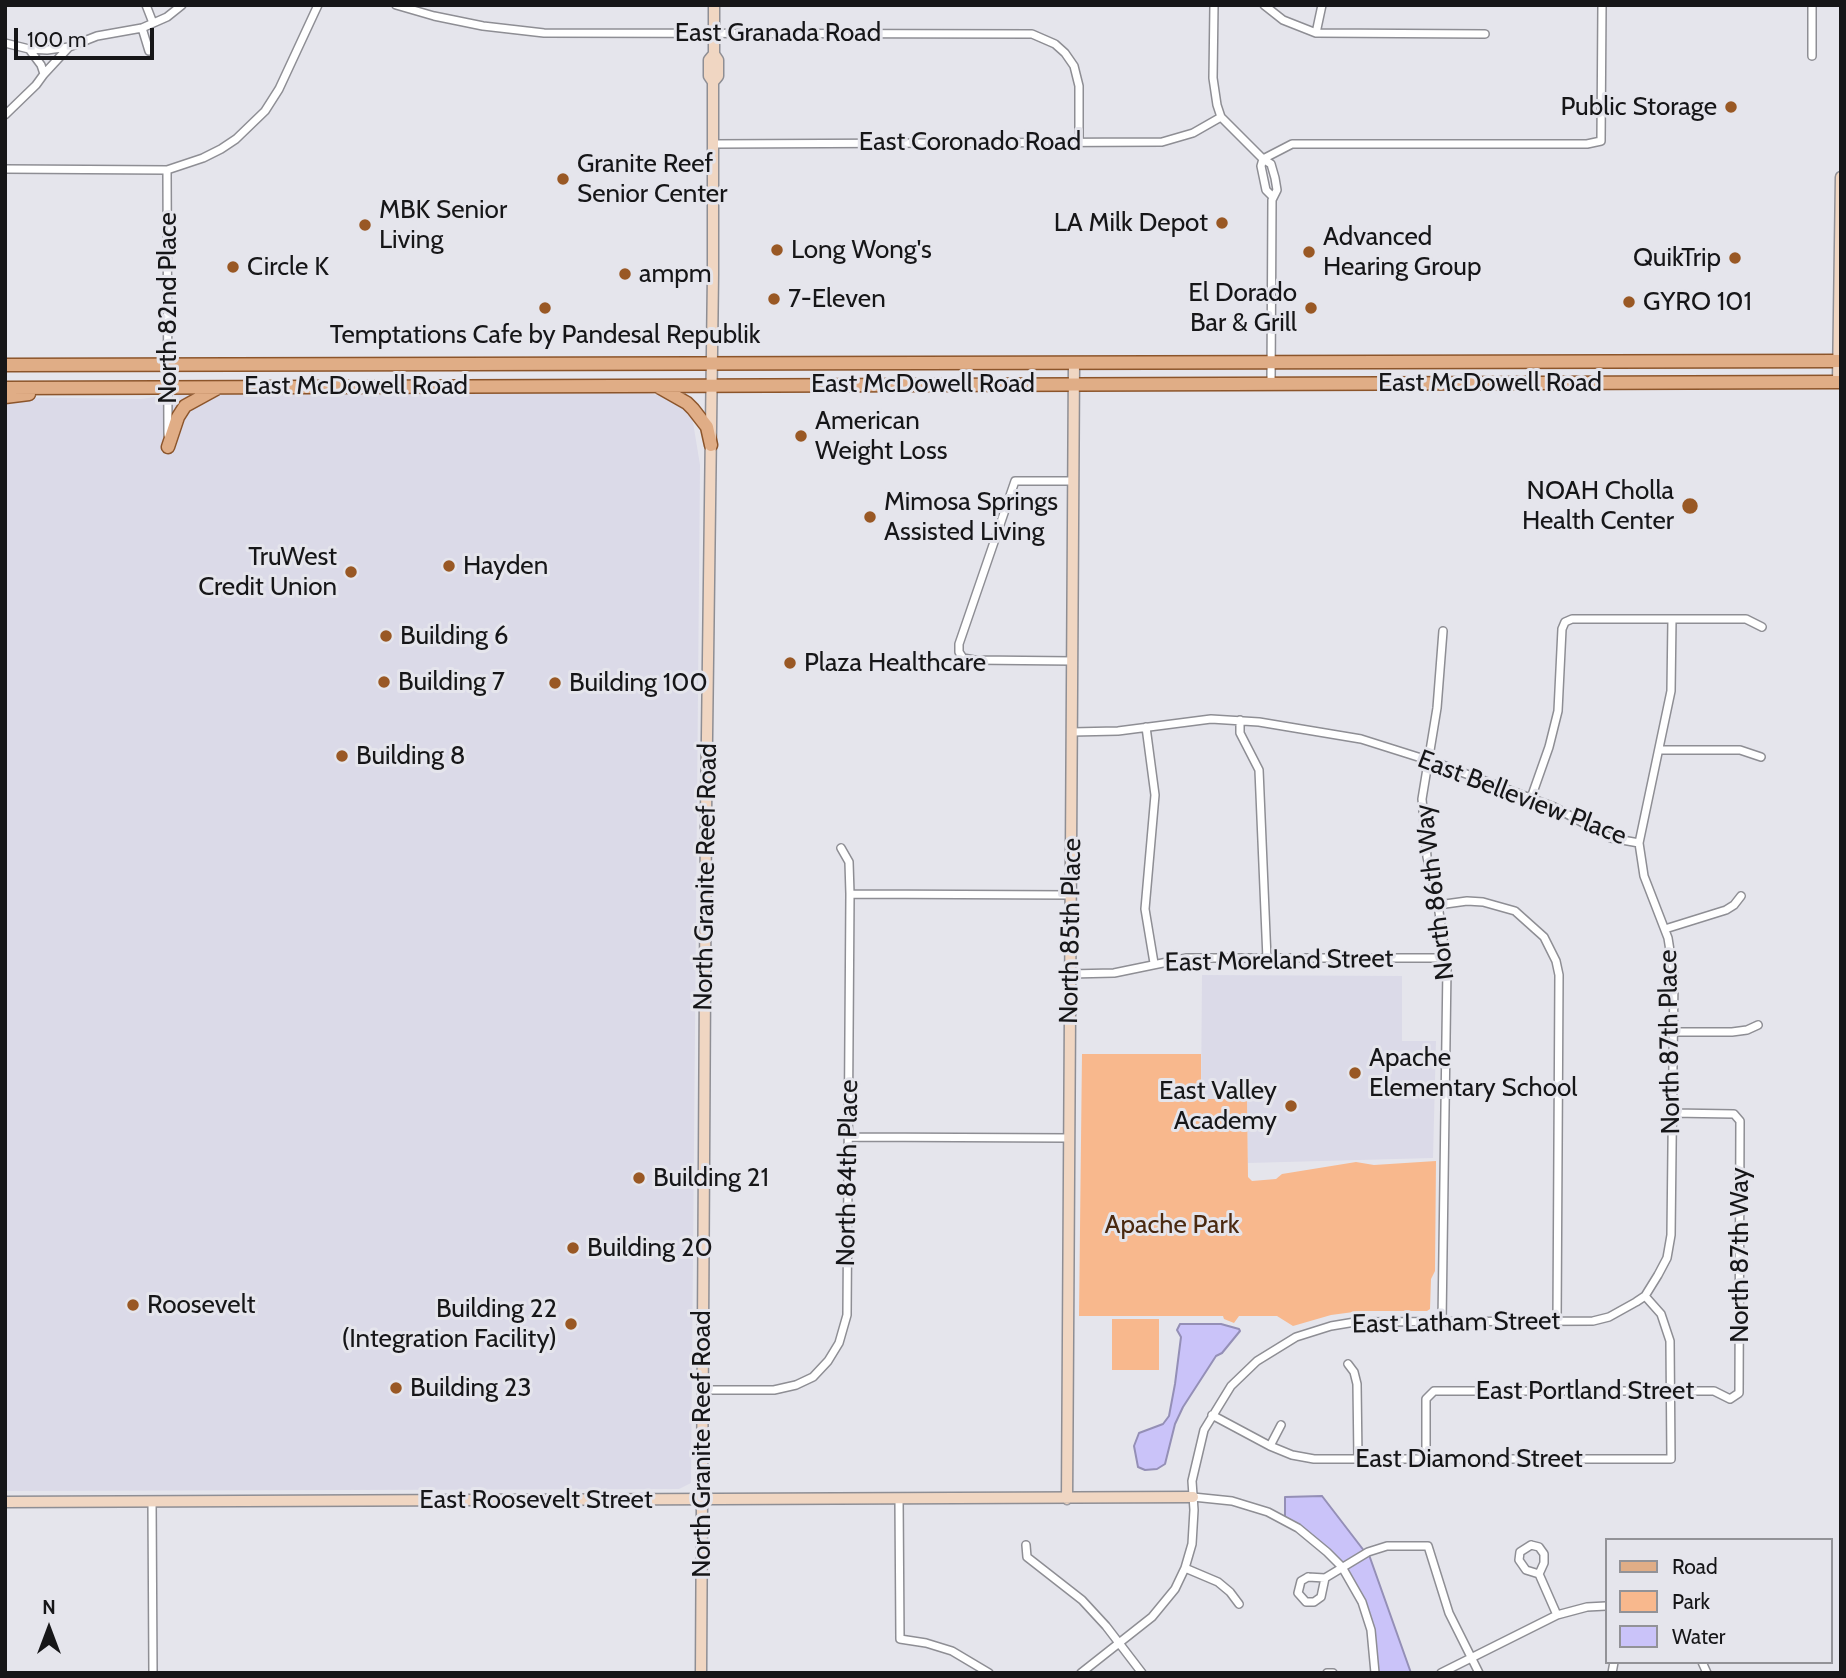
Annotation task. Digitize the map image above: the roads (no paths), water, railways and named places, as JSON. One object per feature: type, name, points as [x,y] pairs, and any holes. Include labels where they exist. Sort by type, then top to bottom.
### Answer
[{"type":"main road","name":"East McDowell Road","points":[[5,365],[1840,361]]},
{"type":"main road","points":[[1392,362],[1393,383]]},
{"type":"main road","points":[[1590,382],[1591,362]]},
{"type":"main road","points":[[451,364],[451,386]]},
{"type":"main road","points":[[947,364],[947,383]]},
{"type":"main road","name":"East McDowell Road","points":[[5,388],[1840,382]]},
{"type":"main road","points":[[654,384],[687,402],[694,409],[707,427],[711,445]]},
{"type":"main road","points":[[5,397],[87,387]]},
{"type":"main road","points":[[168,447],[178,417],[185,406],[221,387]]},
{"type":"street","points":[[146,5],[153,23]]},
{"type":"street","points":[[5,43],[29,49],[69,47],[97,36],[142,28],[167,17],[182,5]]},
{"type":"street","points":[[5,169],[167,170],[221,149],[253,124],[279,89],[318,5]]},
{"type":"street","name":"East Granada Road","points":[[396,5],[483,26],[544,33],[1032,34],[1055,44],[1074,66],[1079,86],[1079,142]]},
{"type":"street","name":"North Granite Reef Road","points":[[701,1673],[713,82],[718,76],[718,61],[714,54],[714,5]]},
{"type":"street","points":[[1214,5],[1213,87],[1222,117],[1271,164],[1277,190],[1272,196],[1271,383]]},
{"type":"street","points":[[1264,5],[1283,20],[1316,33],[1485,34]]},
{"type":"street","points":[[1316,33],[1322,5]]},
{"type":"street","points":[[1263,159],[1292,144],[1587,144],[1601,141],[1602,5]]},
{"type":"street","points":[[1812,5],[1812,55]]},
{"type":"street","points":[[142,28],[149,51]]},
{"type":"street","points":[[5,115],[69,47]]},
{"type":"street","points":[[29,49],[44,74]]},
{"type":"street","name":"East Coronado Road","points":[[713,144],[1162,142],[1193,133],[1222,117]]},
{"type":"street","name":"North 82nd Place","points":[[167,170],[168,447]]},
{"type":"street","points":[[1840,382],[1841,177]]},
{"type":"street","name":"North 85th Place","points":[[1067,1499],[1074,363]]},
{"type":"street","points":[[1073,481],[1015,481],[958,644],[963,658],[974,660],[1073,660]]},
{"type":"street","points":[[1531,798],[1558,711],[1562,629],[1565,622],[1572,619],[1746,619],[1762,627]]},
{"type":"street","name":"North 87th Place","points":[[1645,1296],[1670,1247],[1673,967],[1665,929],[1644,876],[1639,843],[1672,677],[1672,619]]},
{"type":"street","name":"North 86th Way","points":[[1442,1322],[1446,958],[1427,857],[1422,811],[1423,785],[1437,708],[1443,631]]},
{"type":"street","name":"East Belleview Place","points":[[1072,732],[1118,731],[1211,719],[1315,730],[1361,739],[1428,760],[1531,798],[1568,814],[1611,838],[1639,843]]},
{"type":"street","points":[[1240,720],[1240,733],[1259,770],[1267,959]]},
{"type":"street","points":[[1146,727],[1155,795],[1145,909],[1154,963]]},
{"type":"street","points":[[1659,750],[1740,750],[1761,757]]},
{"type":"street","name":"North 84th Place","points":[[702,1390],[774,1390],[796,1385],[813,1377],[828,1361],[839,1343],[847,1315],[850,894],[849,862],[841,848]]},
{"type":"street","points":[[850,894],[1071,895]]},
{"type":"street","points":[[1665,929],[1726,910],[1741,896]]},
{"type":"street","points":[[1438,905],[1483,901],[1515,911],[1544,937],[1556,961],[1559,975],[1557,1322]]},
{"type":"street","name":"East Moreland Street","points":[[1070,974],[1114,973],[1186,958],[1446,958]]},
{"type":"street","points":[[1673,1031],[1732,1032],[1758,1025]]},
{"type":"street","name":"North 87th Way","points":[[1672,1113],[1727,1113],[1738,1117],[1740,1121],[1739,1393]]},
{"type":"street","points":[[849,1137],[1069,1138]]},
{"type":"street","points":[[1645,1296],[1655,1305],[1666,1325],[1671,1350],[1671,1390]]},
{"type":"street","name":"East Latham Street","points":[[1081,1673],[1161,1608],[1175,1589],[1185,1568],[1194,1532],[1192,1481],[1196,1456],[1212,1415],[1231,1386],[1257,1361],[1296,1337],[1331,1326],[1355,1322],[1593,1321],[1609,1317],[1645,1296]]},
{"type":"street","points":[[1348,1364],[1354,1372],[1357,1384],[1358,1459]]},
{"type":"street","name":"East Diamond Street","points":[[1212,1415],[1270,1446],[1292,1455],[1314,1459],[1671,1459],[1671,1390]]},
{"type":"street","name":"East Portland Street","points":[[1426,1459],[1426,1399],[1428,1394],[1434,1391],[1714,1391],[1730,1399],[1739,1393]]},
{"type":"street","points":[[1270,1446],[1281,1425]]},
{"type":"street","points":[[1193,1497],[1232,1501],[1268,1512],[1306,1533],[1342,1567],[1367,1616],[1374,1645],[1375,1673]]},
{"type":"street","name":"East Roosevelt Street","points":[[5,1502],[1193,1497]]},
{"type":"street","points":[[899,1499],[900,1639],[939,1646],[964,1657],[989,1673]]},
{"type":"street","points":[[152,1501],[153,1673]]},
{"type":"street","points":[[1026,1545],[1027,1557],[1082,1600],[1142,1673]]},
{"type":"street","points":[[1325,1578],[1365,1553],[1387,1546],[1428,1546],[1449,1613],[1479,1673]]},
{"type":"street","points":[[1185,1568],[1218,1582],[1239,1604]]},
{"type":"street","points":[[1539,1574],[1556,1615]]},
{"type":"street","points":[[1441,1673],[1556,1615],[1587,1607],[1604,1606]]},
{"type":"street","points":[[1327,1673],[1333,1673]]},
{"type":"water","points":[[1180,1324],[1221,1324],[1240,1331],[1222,1353],[1216,1356],[1183,1407],[1175,1424],[1165,1464],[1157,1469],[1145,1470],[1138,1467],[1134,1446],[1139,1433],[1163,1424],[1169,1416],[1181,1337],[1177,1330]]},
{"type":"water","points":[[1322,1496],[1365,1552],[1368,1552],[1411,1673],[1375,1673],[1371,1630],[1342,1567],[1285,1520],[1285,1497]]},
{"type":"place","name":"Public Storage","points":[[1731,107]]},
{"type":"place","name":"Granite Reef Senior Center","points":[[563,179]]},
{"type":"place","name":"LA Milk Depot","points":[[1222,223]]},
{"type":"place","name":"MBK Senior Living","points":[[365,225]]},
{"type":"place","name":"Long Wong's","points":[[777,250]]},
{"type":"place","name":"Advanced Hearing Group","points":[[1309,252]]},
{"type":"place","name":"QuikTrip","points":[[1735,258]]},
{"type":"place","name":"Circle K","points":[[233,267]]},
{"type":"place","name":"ampm","points":[[625,274]]},
{"type":"place","name":"7-Eleven","points":[[774,299]]},
{"type":"place","name":"GYRO 101","points":[[1629,302]]},
{"type":"place","name":"Temptations Cafe by Pandesal Republik","points":[[545,308]]},
{"type":"place","name":"El Dorado Bar & Grill","points":[[1311,308]]},
{"type":"place","name":"American Weight Loss","points":[[801,436]]},
{"type":"place","name":"NOAH Cholla Health Center","points":[[1690,506]]},
{"type":"place","name":"Mimosa Springs Assisted Living","points":[[870,517]]},
{"type":"place","name":"Hayden","points":[[449,566]]},
{"type":"place","name":"TruWest Credit Union","points":[[351,572]]},
{"type":"place","name":"Building 6","points":[[386,636]]},
{"type":"place","name":"Plaza Healthcare","points":[[790,663]]},
{"type":"place","name":"Building 7","points":[[384,682]]},
{"type":"place","name":"Building 100","points":[[555,683]]},
{"type":"place","name":"Building 8","points":[[342,756]]},
{"type":"place","name":"Apache Elementary School","points":[[1355,1073]]},
{"type":"place","name":"East Valley Academy","points":[[1291,1106]]},
{"type":"place","name":"Building 21","points":[[639,1178]]},
{"type":"place","name":"Building 20","points":[[573,1248]]},
{"type":"place","name":"Roosevelt","points":[[133,1305]]},
{"type":"place","name":"Building 22 (Integration Facility)","points":[[571,1324]]},
{"type":"place","name":"Building 23","points":[[396,1388]]},
{"type":"park label","name":"Apache Park","points":[[1172,1225]]}]
